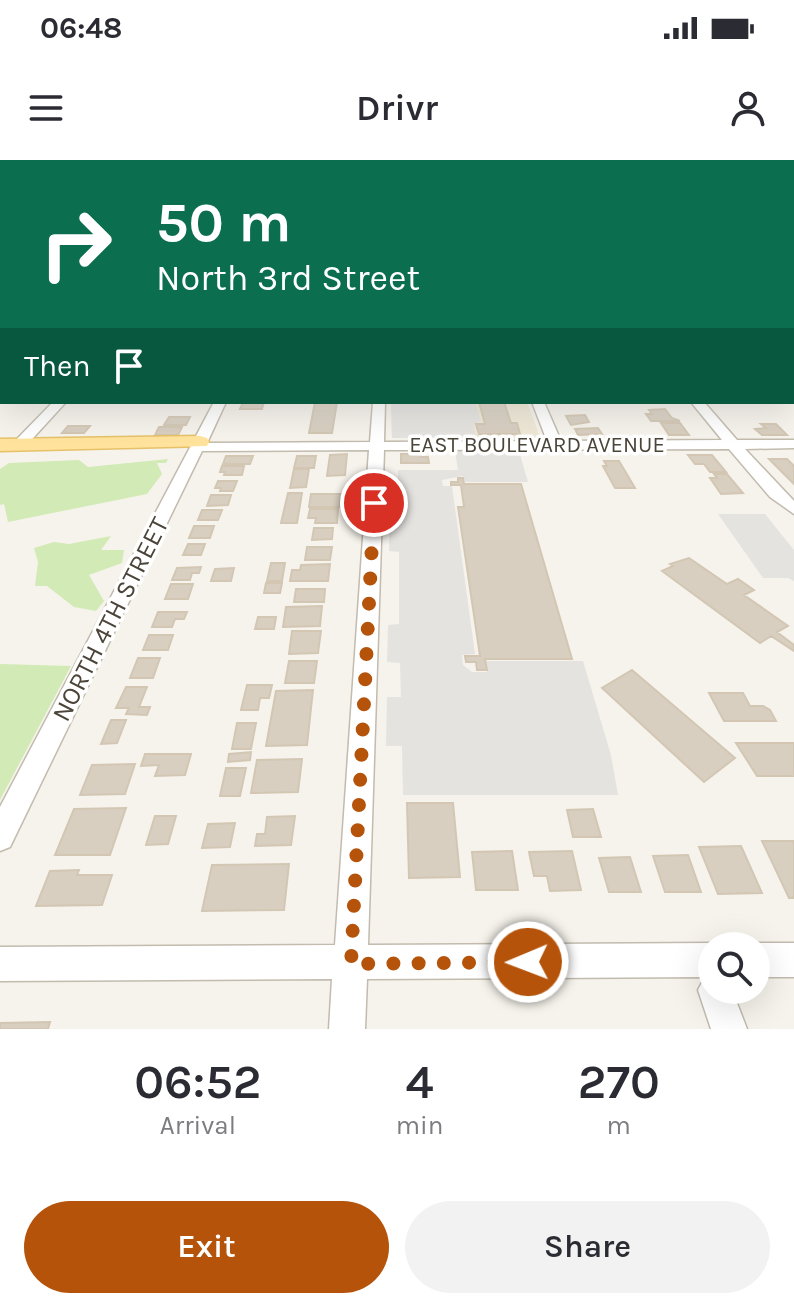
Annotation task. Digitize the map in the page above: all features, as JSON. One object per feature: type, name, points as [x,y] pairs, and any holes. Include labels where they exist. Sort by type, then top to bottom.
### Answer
[{"type":"main road","name":"EAST BOULEVARD AVENUE","points":[[9,445],[198,444]]},
{"type":"main road","name":"EAST BOULEVARD AVENUE","points":[[0,455],[198,444]]},
{"type":"street","points":[[9,445],[58,404]]},
{"type":"street","name":"NORTH 4TH STREET","points":[[0,837],[219,404]]},
{"type":"street","points":[[347,1029],[379,404]]},
{"type":"street","points":[[539,404],[555,444]]},
{"type":"street","points":[[699,404],[776,494],[794,509]]},
{"type":"street","name":"EAST BOULEVARD AVENUE","points":[[198,444],[794,444]]},
{"type":"street","points":[[770,960],[794,960]]},
{"type":"street","points":[[0,964],[351,964],[698,973]]},
{"type":"street","points":[[721,1004],[729,1029]]},
{"type":"shaded area","points":[[391,404],[528,404],[540,437],[392,438]]},
{"type":"shaded area","points":[[391,404],[476,404],[481,421],[473,424],[476,437],[392,438]]},
{"type":"shaded area","points":[[455,451],[519,451],[528,482],[465,482],[463,476],[442,480],[443,486],[452,486],[475,654],[462,655],[463,665],[472,672],[487,672],[486,661],[583,661],[611,755],[618,795],[403,795],[402,746],[386,746],[387,697],[401,697],[400,663],[387,662],[388,625],[399,624],[399,552],[389,551],[390,483],[398,482],[398,470],[458,470]]},
{"type":"shaded area","points":[[718,514],[765,514],[794,550],[794,581],[788,578],[763,578]]},
{"type":"green space","points":[[168,459],[166,463],[157,463],[162,474],[147,494],[8,522],[4,504],[0,505],[0,469],[9,463],[79,460],[88,467]]},
{"type":"green space","points":[[111,536],[101,550],[124,550],[122,563],[89,575],[104,601],[96,611],[74,607],[47,586],[35,586],[38,562],[34,548],[54,542],[69,544]]},
{"type":"green space","points":[[0,664],[71,666],[0,800]]},
{"type":"building","points":[[242,404],[263,404],[262,409],[240,409]]},
{"type":"building","points":[[315,404],[337,404],[332,433],[309,433]]},
{"type":"building","points":[[480,404],[505,404],[511,423],[517,423],[520,434],[479,434],[476,424],[485,424]]},
{"type":"building","points":[[665,409],[672,418],[680,421],[651,421],[646,414],[652,414],[649,410]]},
{"type":"building","points":[[585,415],[589,422],[571,425],[566,416]]},
{"type":"building","points":[[169,417],[190,417],[186,425],[164,425]]},
{"type":"building","points":[[661,423],[680,423],[689,435],[669,435]]},
{"type":"building","points":[[761,424],[776,424],[787,435],[762,435],[755,429],[766,428]]},
{"type":"building","points":[[68,426],[90,426],[84,433],[62,433]]},
{"type":"building","points":[[159,427],[182,427],[178,435],[155,435]]},
{"type":"building","points":[[598,428],[602,434],[578,435],[575,429]]},
{"type":"building","points":[[347,454],[345,475],[327,476],[330,455]]},
{"type":"building","points":[[401,454],[420,454],[421,457],[428,457],[429,463],[401,463]]},
{"type":"building","points":[[688,455],[712,455],[726,472],[710,472],[704,464],[695,464]]},
{"type":"building","points":[[226,456],[253,456],[250,464],[223,464]]},
{"type":"building","points":[[297,456],[316,456],[314,468],[294,468]]},
{"type":"building","points":[[769,459],[787,459],[794,466],[794,484]]},
{"type":"building","points":[[604,461],[619,461],[635,488],[615,488],[603,466],[607,466]]},
{"type":"building","points":[[222,466],[244,466],[242,475],[224,475],[225,472],[220,472]]},
{"type":"building","points":[[294,469],[309,469],[306,487],[290,488]]},
{"type":"building","points":[[714,474],[727,474],[743,493],[721,494],[710,478],[717,478]]},
{"type":"building","points":[[458,478],[463,478],[464,484],[521,484],[572,659],[485,659],[487,670],[477,670],[476,662],[466,662],[465,656],[480,656],[458,507],[464,507],[461,485],[451,485],[451,482],[458,482]]},
{"type":"building","points":[[218,481],[237,481],[233,491],[220,491],[221,488],[215,488]]},
{"type":"building","points":[[288,493],[302,493],[297,523],[281,523]]},
{"type":"building","points":[[311,494],[341,494],[340,507],[309,507]]},
{"type":"building","points":[[211,495],[231,495],[228,505],[207,506]]},
{"type":"building","points":[[310,509],[338,509],[337,523],[315,523],[316,518],[308,518]]},
{"type":"building","points":[[202,510],[222,510],[218,520],[198,520]]},
{"type":"building","points":[[194,526],[214,526],[210,538],[189,538]]},
{"type":"building","points":[[314,528],[333,528],[332,539],[312,540]]},
{"type":"building","points":[[188,544],[205,544],[201,555],[183,555]]},
{"type":"building","points":[[307,547],[332,547],[330,560],[305,560]]},
{"type":"building","points":[[689,558],[727,584],[738,579],[754,590],[744,595],[788,626],[777,632],[794,645],[794,651],[771,636],[760,643],[662,571],[673,566],[670,564]]},
{"type":"building","points":[[271,563],[285,563],[282,581],[267,581]]},
{"type":"building","points":[[330,564],[328,581],[290,581],[292,570],[300,570],[301,565]]},
{"type":"building","points":[[201,567],[199,573],[192,573],[190,580],[172,580],[177,568]]},
{"type":"building","points":[[234,568],[231,581],[211,581],[215,569]]},
{"type":"building","points":[[266,583],[282,583],[280,593],[264,593]]},
{"type":"building","points":[[171,584],[193,584],[188,599],[165,599]]},
{"type":"building","points":[[296,589],[325,589],[324,602],[294,602]]},
{"type":"building","points":[[322,606],[320,626],[283,627],[286,607]]},
{"type":"building","points":[[158,612],[187,612],[184,619],[175,619],[172,627],[152,627]]},
{"type":"building","points":[[258,617],[276,617],[274,629],[255,629]]},
{"type":"building","points":[[292,631],[321,631],[318,653],[289,654]]},
{"type":"building","points":[[149,635],[173,635],[168,650],[143,650]]},
{"type":"building","points":[[138,658],[160,658],[153,678],[130,678]]},
{"type":"building","points":[[289,661],[317,661],[314,683],[285,683]]},
{"type":"building","points":[[632,670],[735,758],[704,782],[602,688]]},
{"type":"building","points":[[247,685],[272,685],[269,698],[260,698],[258,710],[241,710]]},
{"type":"building","points":[[126,687],[147,687],[139,707],[150,707],[147,715],[126,714],[129,708],[116,708]]},
{"type":"building","points":[[313,690],[307,745],[266,746],[276,691]]},
{"type":"building","points":[[709,693],[743,693],[750,706],[763,706],[770,710],[776,721],[724,721]]},
{"type":"building","points":[[111,720],[126,720],[117,743],[101,744]]},
{"type":"building","points":[[237,723],[256,723],[251,749],[232,749]]},
{"type":"building","points":[[736,743],[794,743],[794,776],[757,776]]},
{"type":"building","points":[[251,752],[250,760],[228,762],[229,754]]},
{"type":"building","points":[[145,754],[191,754],[185,775],[155,776],[159,765],[141,766]]},
{"type":"building","points":[[302,759],[298,792],[251,793],[257,760]]},
{"type":"building","points":[[135,764],[125,794],[80,795],[92,765]]},
{"type":"building","points":[[226,768],[246,768],[240,796],[220,796]]},
{"type":"building","points":[[407,803],[453,803],[460,877],[409,878]]},
{"type":"building","points":[[126,808],[110,855],[55,855],[74,809]]},
{"type":"building","points":[[593,809],[601,837],[573,837],[567,810]]},
{"type":"building","points":[[155,816],[176,816],[168,844],[146,845]]},
{"type":"building","points":[[295,816],[291,845],[255,846],[257,834],[265,834],[267,817]]},
{"type":"building","points":[[235,823],[230,847],[202,848],[208,824]]},
{"type":"building","points":[[762,841],[794,841],[794,898],[789,898]]},
{"type":"building","points":[[741,846],[762,893],[718,894],[699,847]]},
{"type":"building","points":[[512,851],[518,890],[476,890],[472,852]]},
{"type":"building","points":[[572,851],[581,890],[550,891],[547,876],[534,876],[529,852]]},
{"type":"building","points":[[688,855],[701,892],[665,892],[653,856]]},
{"type":"building","points":[[630,857],[641,892],[609,892],[599,858]]},
{"type":"building","points":[[289,864],[284,910],[202,911],[212,865]]},
{"type":"building","points":[[79,870],[77,875],[112,875],[102,905],[36,906],[50,871]]},
{"type":"building","points":[[50,1022],[48,1029],[0,1029],[0,1023]]},
{"type":"route","points":[[374,503],[351,964],[528,962]]}]
